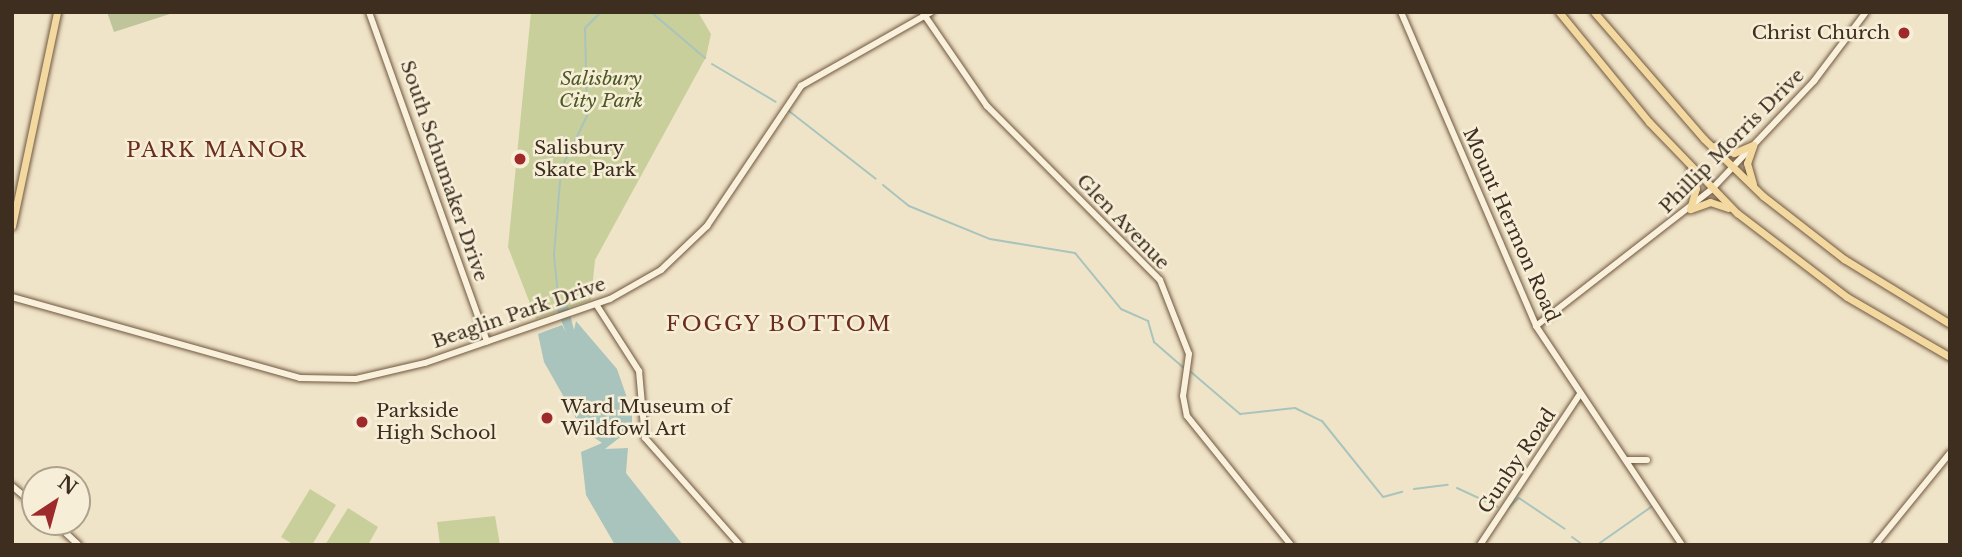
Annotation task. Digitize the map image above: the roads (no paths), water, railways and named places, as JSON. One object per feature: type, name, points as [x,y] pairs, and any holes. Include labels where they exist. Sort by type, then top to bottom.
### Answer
[{"type":"main road","points":[[12,226],[57,12]]},
{"type":"main road","points":[[1559,12],[1684,161],[1737,213],[1832,287],[1929,346],[1950,355]]},
{"type":"main road","points":[[1594,12],[1704,139],[1756,190],[1844,259],[1950,324]]},
{"type":"main road","points":[[1704,139],[1728,152],[1753,145],[1747,169],[1756,190]]},
{"type":"main road","points":[[1684,161],[1696,183],[1690,209]]},
{"type":"main road","points":[[1690,209],[1710,202],[1737,213]]},
{"type":"street","name":"South Schumaker Drive","points":[[369,12],[487,342]]},
{"type":"street","name":"Mount Hermon Road","points":[[1401,12],[1536,326],[1682,545]]},
{"type":"street","name":"Phillip Morris Drive","points":[[1536,326],[1690,209],[1712,189],[1866,12]]},
{"type":"street","name":"Beaglin Park Drive","points":[[12,297],[314,379],[382,375],[558,318],[642,283],[690,246],[801,86],[926,13]]},
{"type":"street","name":"Glen Avenue","points":[[926,13],[987,106],[1160,280],[1189,354],[1183,396],[1187,416],[1291,545]]},
{"type":"street","points":[[596,304],[639,371],[645,438],[740,545]]},
{"type":"street","name":"Gunby Road","points":[[1479,545],[1580,394]]},
{"type":"street","points":[[1875,545],[1950,453]]},
{"type":"street","points":[[1623,457],[1634,464],[1644,462],[1642,484]]},
{"type":"water","points":[[567,302],[574,330],[576,321],[617,369],[632,412],[632,428],[605,449],[628,448],[626,473],[683,545],[615,545],[586,495],[581,452],[602,443],[582,429],[544,362],[538,334],[562,325],[566,332],[555,306]]},
{"type":"waterway","points":[[559,305],[554,255],[561,169],[587,116],[585,28],[601,12]]},
{"type":"waterway","points":[[651,12],[705,58]]},
{"type":"waterway","points":[[712,64],[776,102]]},
{"type":"waterway","points":[[789,111],[876,179]]},
{"type":"waterway","points":[[883,185],[909,206],[990,239],[1075,253],[1121,309],[1148,321],[1154,342],[1183,367]]},
{"type":"waterway","points":[[1191,372],[1240,414],[1295,408],[1322,421],[1383,497],[1402,492]]},
{"type":"waterway","points":[[1414,489],[1448,485]]},
{"type":"waterway","points":[[1457,488],[1498,507]]},
{"type":"waterway","points":[[1507,509],[1519,498],[1565,529]]},
{"type":"waterway","points":[[1597,545],[1651,507]]},
{"type":"waterway","points":[[1572,537],[1583,545]]},
{"type":"place","name":"Christ Church","points":[[1904,33]]},
{"type":"place","name":"Salisbury Skate Park","points":[[520,159]]},
{"type":"place","name":"Ward Museum of Wildfowl Art","points":[[547,418]]},
{"type":"place","name":"Parkside High School","points":[[362,422]]},
{"type":"district","name":"PARK MANOR","points":[[217,150]]},
{"type":"district","name":"FOGGY BOTTOM","points":[[779,324]]},
{"type":"park label","name":"Salisbury City Park","points":[[601,90]]}]
